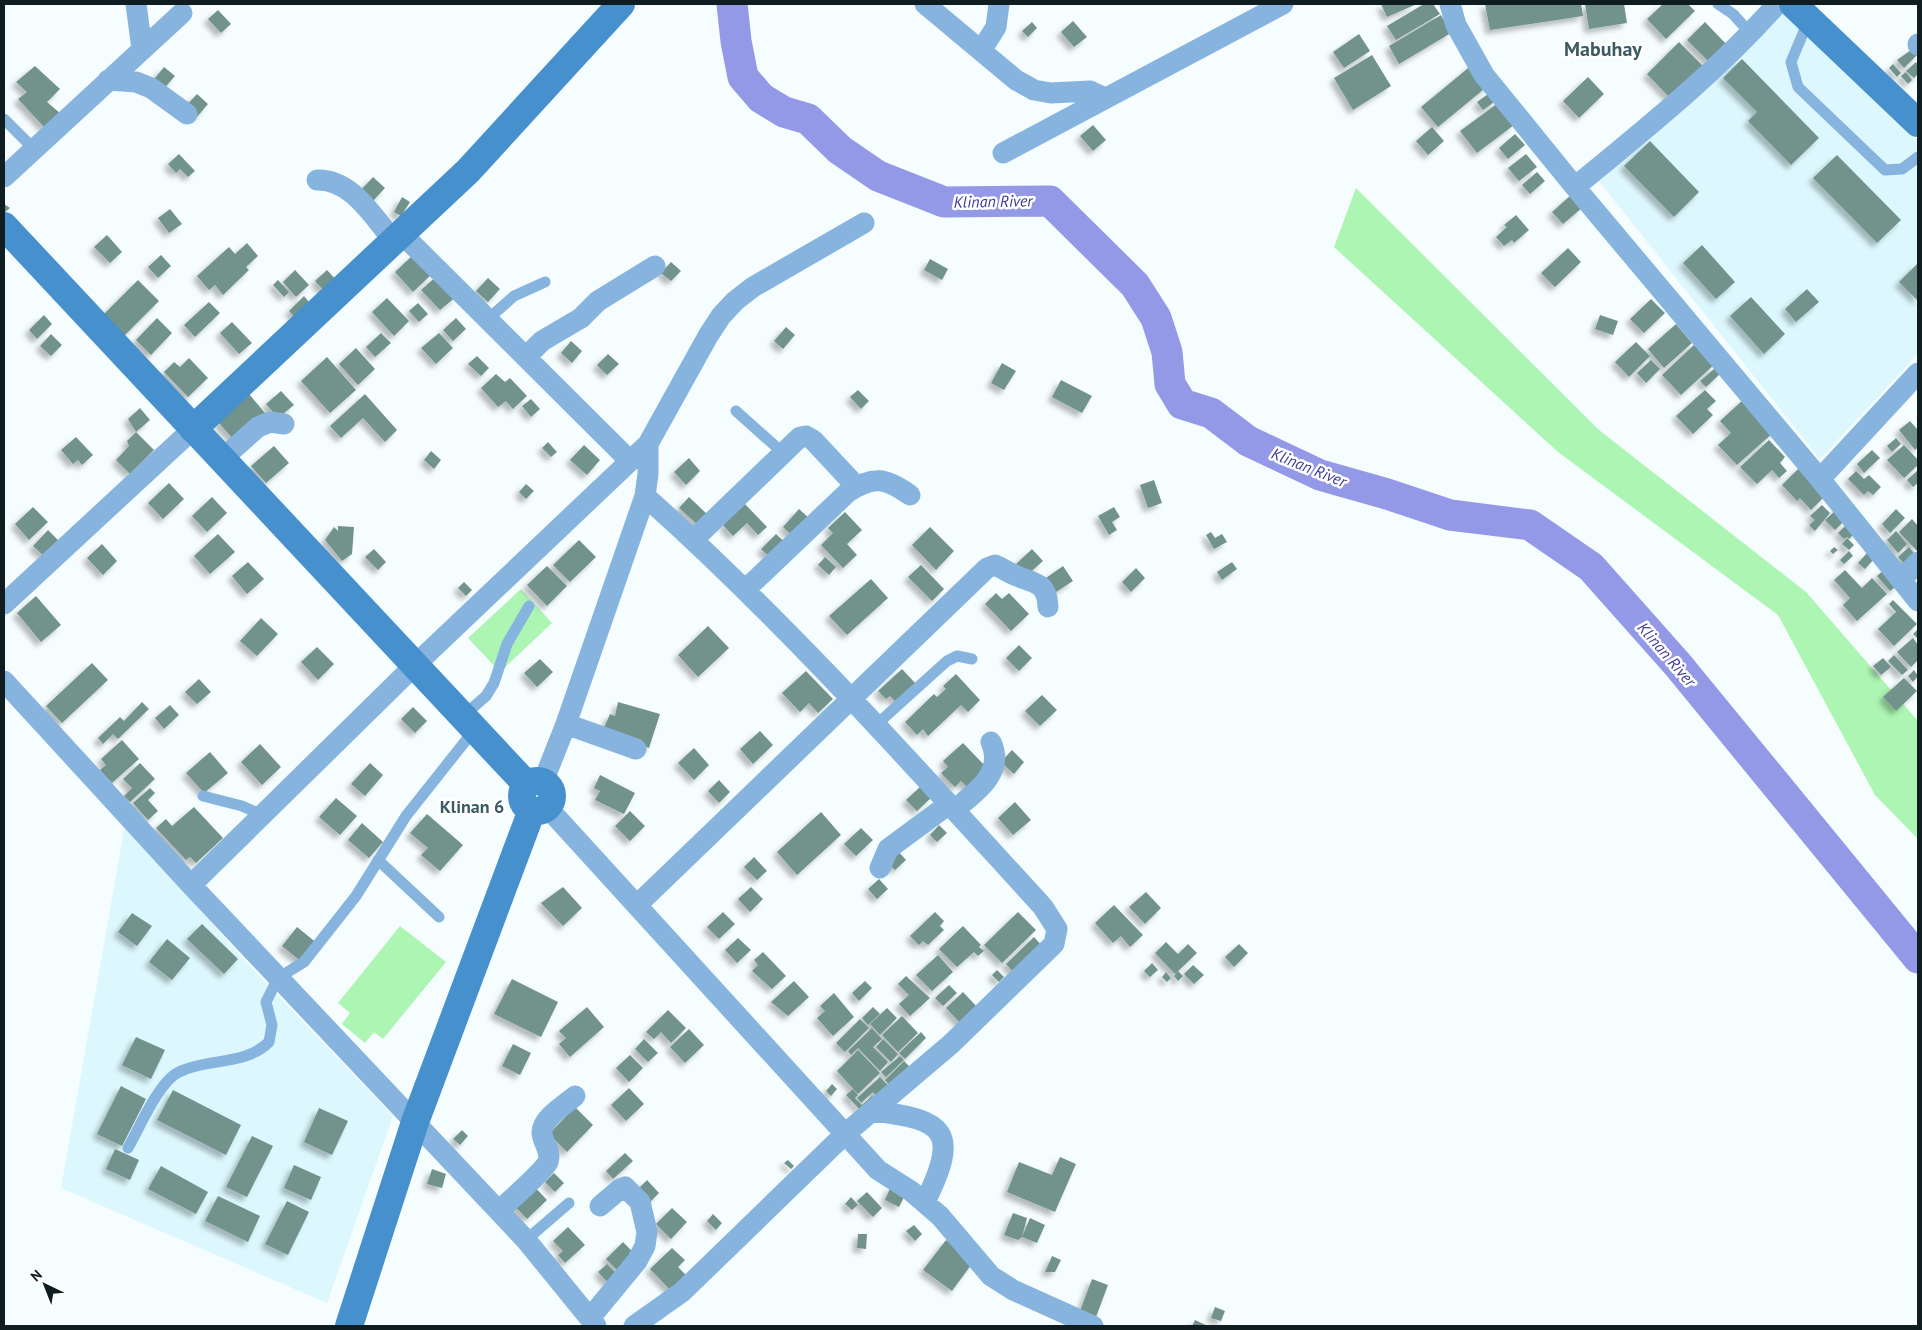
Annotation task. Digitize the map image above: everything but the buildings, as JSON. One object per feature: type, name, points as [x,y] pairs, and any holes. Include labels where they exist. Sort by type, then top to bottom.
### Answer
[{"type":"street","points":[[136,4],[142,49]]},
{"type":"street","points":[[4,604],[468,171],[621,4]]},
{"type":"street","points":[[925,4],[1016,80],[1034,90],[1052,94],[1090,91],[1105,98]]},
{"type":"street","points":[[981,51],[996,27],[999,4]]},
{"type":"street","points":[[1003,153],[1283,4]]},
{"type":"street","points":[[1450,4],[1456,24],[1484,75],[1575,187],[1820,478],[1918,601]]},
{"type":"street","points":[[1575,187],[1675,104],[1751,34],[1777,4]]},
{"type":"street","points":[[1801,11],[1918,123]]},
{"type":"street","points":[[4,176],[182,13]]},
{"type":"street","points":[[108,80],[136,82],[151,88],[187,114]]},
{"type":"street","points":[[317,180],[328,180],[344,187],[488,319],[629,460]]},
{"type":"street","points":[[191,885],[415,665],[648,444],[708,336],[721,316],[735,301],[753,287],[864,223]]},
{"type":"street","points":[[4,226],[537,796],[878,1170],[925,1202],[992,1276],[1013,1290],[1093,1326]]},
{"type":"street","points":[[526,357],[542,341],[581,318],[598,301],[655,266]]},
{"type":"street","points":[[1820,478],[1918,373]]},
{"type":"street","points":[[222,459],[258,427],[270,422],[284,424]]},
{"type":"street","points":[[693,540],[800,437],[806,436],[813,440],[856,486]]},
{"type":"street","points":[[349,1326],[415,1122],[537,796],[566,724],[645,496],[648,474],[648,444]]},
{"type":"street","points":[[746,588],[856,486],[863,482],[891,482],[910,495]]},
{"type":"street","points":[[634,1326],[682,1292],[845,1134],[951,1044],[1054,944],[1056,936],[1055,922],[1043,907],[852,699],[746,588],[645,496]]},
{"type":"street","points":[[1901,580],[1918,562]]},
{"type":"street","points":[[637,905],[987,568],[995,565],[1018,577],[1037,582],[1044,590],[1048,607]]},
{"type":"street","points":[[4,681],[191,885],[526,1240],[593,1322],[637,1261],[645,1246],[647,1232],[640,1202],[625,1187],[600,1206]]},
{"type":"street","points":[[566,724],[636,749]]},
{"type":"street","points":[[880,868],[888,849],[951,807],[968,799],[992,774],[996,761],[991,742]]},
{"type":"street","points":[[499,1211],[546,1165],[550,1154],[542,1133],[544,1126],[549,1118],[575,1096]]},
{"type":"street","points":[[872,1111],[915,1116],[937,1130],[941,1137],[944,1154],[936,1181],[925,1202]]},
{"type":"lane","points":[[1718,4],[1733,14],[1751,34]]},
{"type":"lane","points":[[1801,11],[1791,62],[1798,87],[1885,170],[1902,169],[1918,157]]},
{"type":"lane","points":[[4,119],[34,149]]},
{"type":"lane","points":[[488,319],[514,296],[545,282]]},
{"type":"lane","points":[[736,411],[783,453]]},
{"type":"lane","points":[[128,1148],[160,1092],[178,1072],[254,1054],[269,1042],[272,1025],[266,1002],[278,978],[304,962],[356,896],[406,816],[494,683],[507,644],[529,606]]},
{"type":"lane","points":[[876,725],[947,661],[957,656],[972,659]]},
{"type":"lane","points":[[203,796],[242,806],[262,815]]},
{"type":"lane","points":[[378,860],[439,917]]},
{"type":"lane","points":[[526,1240],[569,1203]]},
{"type":"shaded area","points":[[1784,10],[1918,140],[1918,354],[1820,459],[1598,180]]},
{"type":"shaded area","points":[[125,825],[244,960],[393,1116],[327,1303],[61,1188]]},
{"type":"green space","points":[[1356,188],[1599,430],[1806,592],[1918,721],[1918,839],[1875,795],[1778,615],[1558,452],[1334,247]]},
{"type":"green space","points":[[521,589],[552,623],[500,672],[468,638]]},
{"type":"green space","points":[[400,926],[446,962],[383,1039],[374,1032],[365,1043],[342,1024],[350,1013],[338,1003]]},
{"type":"waterway","name":"Klinan River","points":[[732,4],[736,41],[743,77],[761,98],[784,112],[808,119],[840,150],[878,176],[944,202],[1050,201],[1135,285],[1156,318],[1167,352],[1170,384],[1182,404],[1211,413],[1248,441],[1320,475],[1387,494],[1450,515],[1530,525],[1591,567],[1678,665],[1918,958]]},
{"type":"district","name":"Mabuhay","points":[[1603,49]]},
{"type":"district","name":"Klinan 6","points":[[472,806]]}]
